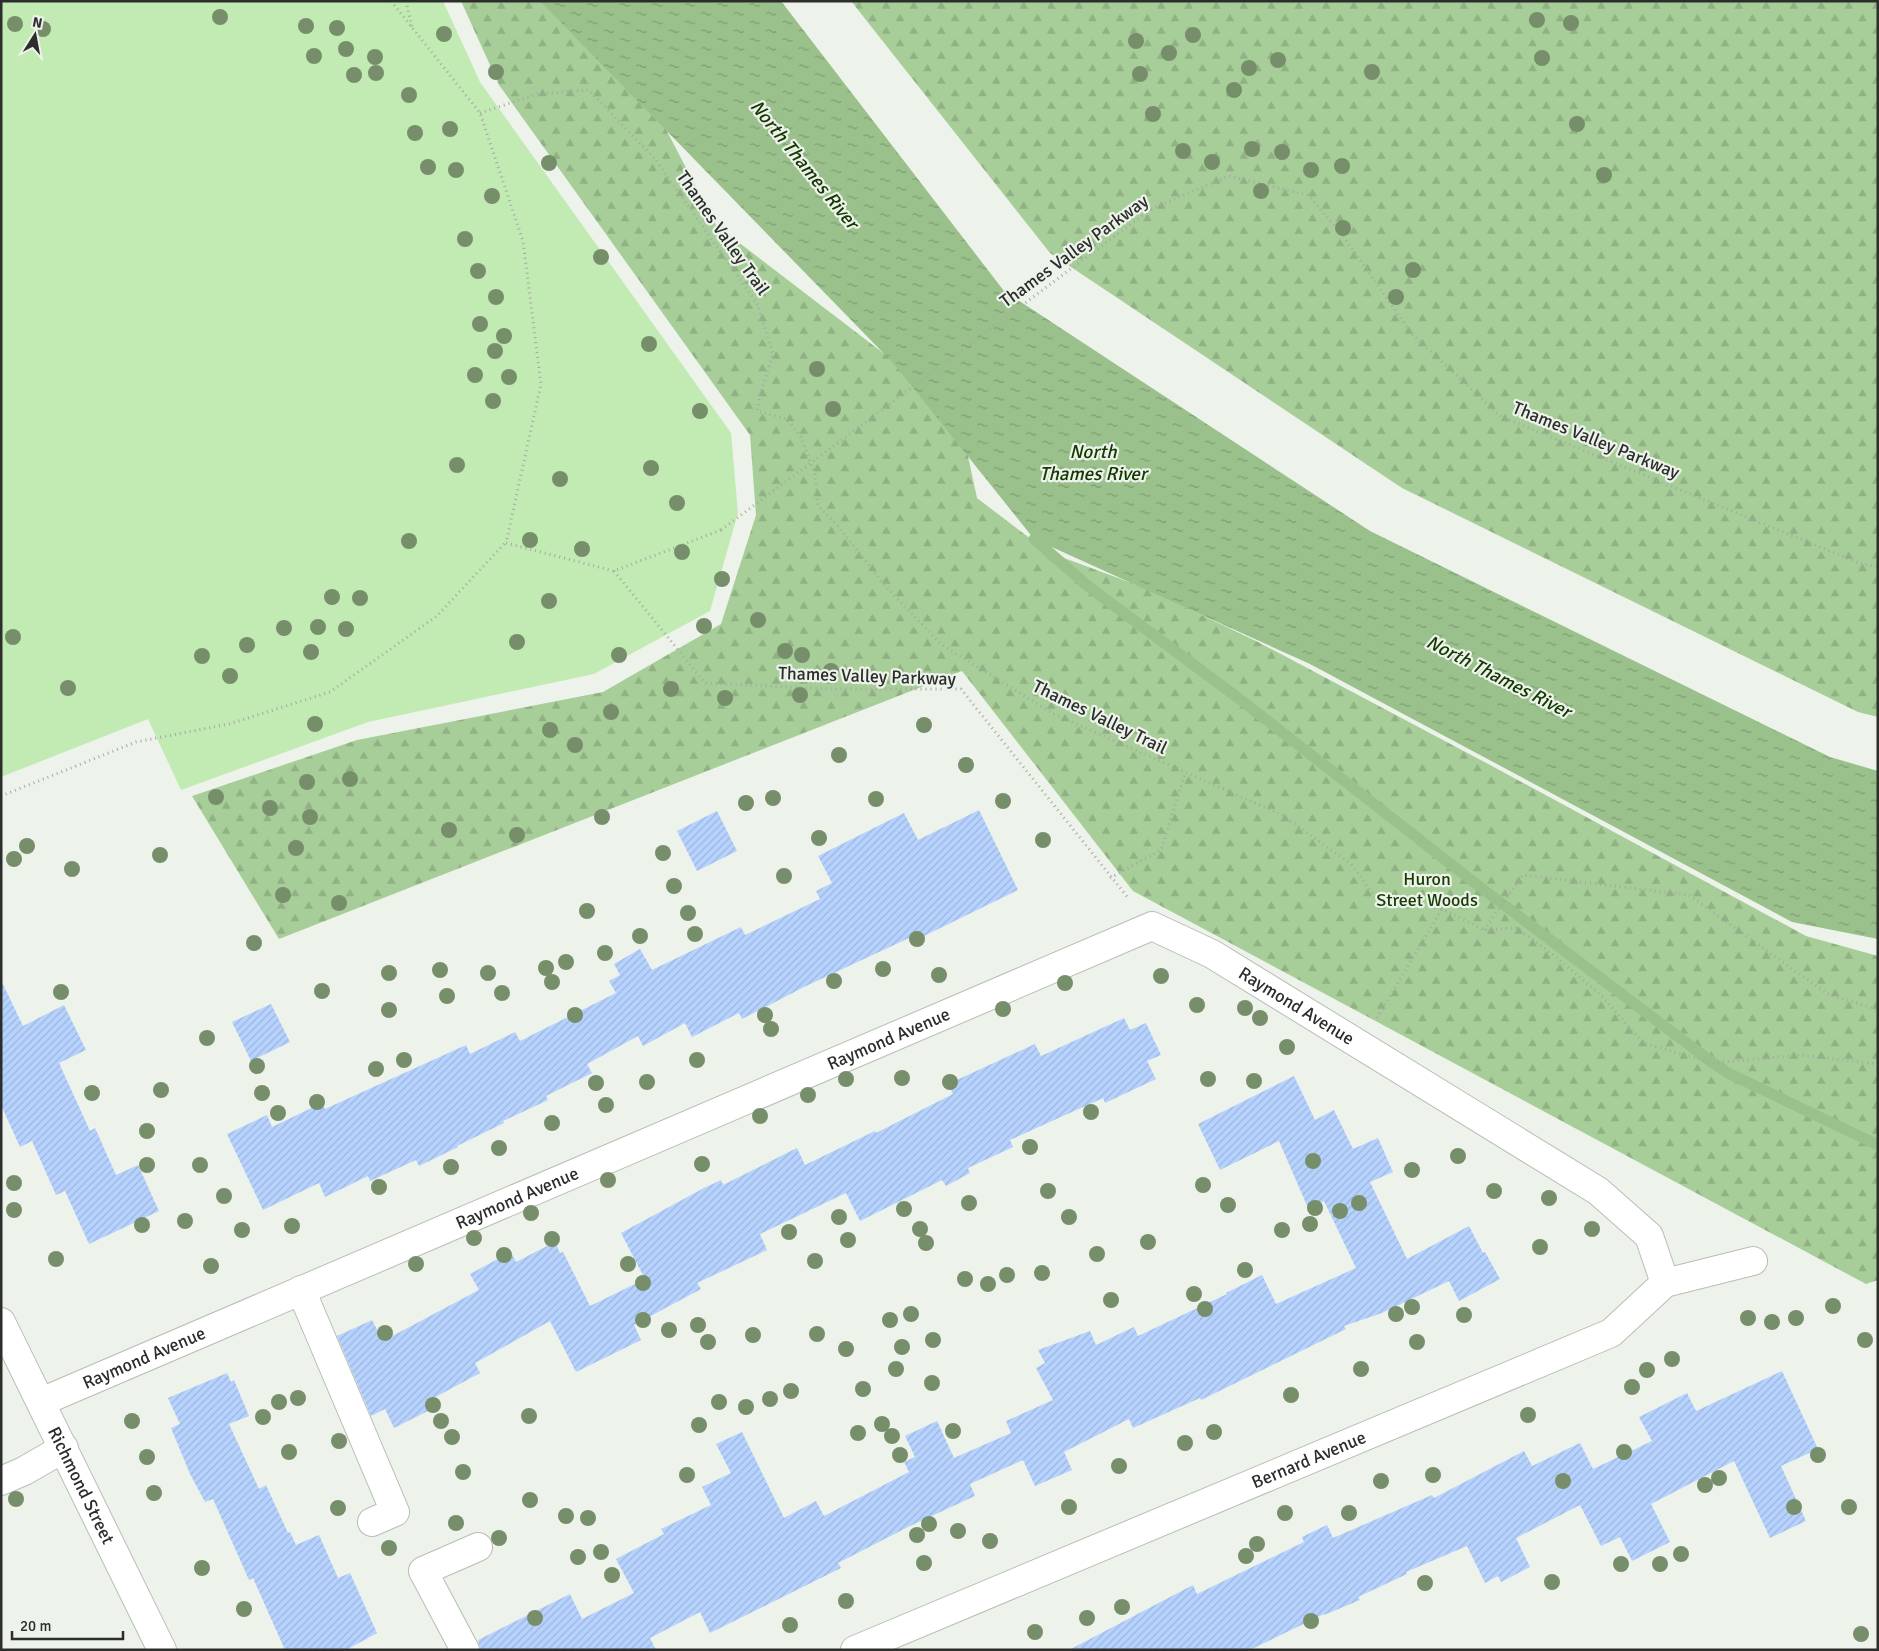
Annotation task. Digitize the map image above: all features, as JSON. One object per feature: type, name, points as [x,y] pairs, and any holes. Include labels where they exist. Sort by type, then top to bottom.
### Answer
[{"type":"street","name":"Raymond Avenue","points":[[41,1402],[1152,926],[1212,954],[1598,1191],[1650,1236],[1665,1283]]},
{"type":"street","name":"Bernard Avenue","points":[[855,1650],[1611,1333],[1665,1283],[1753,1261]]},
{"type":"street","points":[[301,1290],[395,1512],[372,1522]]},
{"type":"street","name":"Richmond Street","points":[[1,1322],[162,1650]]},
{"type":"street","points":[[1,1481],[64,1448]]},
{"type":"street","points":[[464,1650],[422,1571],[478,1547]]},
{"type":"path","points":[[1,796],[136,742],[229,724],[330,692],[437,616],[506,543],[541,384],[523,241],[480,113],[391,1]]},
{"type":"path","points":[[406,1],[413,29]]},
{"type":"path","name":"Thames Valley Trail","points":[[480,113],[537,94],[589,90],[655,159],[758,305],[774,355],[761,392],[757,411],[787,419],[801,437],[815,475],[818,506],[838,526],[885,586],[942,645],[1054,714],[1282,815],[1352,865],[1378,901],[1429,902],[1484,930]]},
{"type":"path","name":"Thames Valley Parkway","points":[[1152,926],[1110,878],[961,690],[836,689],[705,683],[614,571],[721,530],[1151,209],[1229,176],[1308,195],[1343,236],[1412,334],[1500,416],[1859,563],[1878,567]]},
{"type":"path","points":[[506,543],[614,571]]},
{"type":"path","points":[[1110,878],[1160,850],[1185,773]]},
{"type":"path","points":[[1484,930],[1522,875],[1689,895],[1826,993],[1878,1010]]},
{"type":"path","points":[[1360,1045],[1442,909]]},
{"type":"path","points":[[1484,930],[1516,928],[1551,953],[1601,995],[1643,1043],[1713,1062],[1800,1055],[1878,1064]]},
{"type":"green space","name":"Huron Street Woods","points":[[461,1],[549,1],[648,95],[716,225],[912,375],[963,433],[977,498],[1048,552],[1145,588],[1258,642],[1806,936],[1878,956],[1878,1280],[1866,1284],[1133,891],[962,671],[279,939],[192,796],[357,740],[603,692],[721,624],[756,515],[750,435],[499,85]]},
{"type":"green space","points":[[851,1],[1878,1],[1878,717],[1858,712],[1402,488],[1050,253]]},
{"type":"shaded area","points":[[1,1],[443,1],[480,82],[731,433],[738,513],[710,611],[594,674],[368,722],[181,790],[148,719],[1,777]]},
{"type":"water","name":"North Thames River","points":[[540,1],[781,1],[1004,291],[1370,531],[1830,757],[1878,771],[1878,939],[1792,922],[1310,664],[1034,539],[894,364]]},
{"type":"building","points":[[979,810],[1018,890],[924,936],[922,932],[806,986],[742,1019],[739,1013],[692,1037],[685,1023],[643,1046],[638,1036],[587,1064],[592,1073],[546,1096],[548,1100],[503,1121],[504,1123],[419,1166],[416,1160],[370,1181],[368,1176],[325,1197],[319,1183],[263,1210],[227,1134],[267,1115],[272,1127],[322,1103],[325,1109],[466,1045],[470,1054],[515,1032],[520,1041],[616,993],[609,981],[620,975],[614,964],[640,949],[652,970],[741,927],[745,935],[820,899],[816,891],[832,883],[818,856],[904,813],[918,840]]},
{"type":"building","points":[[717,811],[737,851],[697,871],[677,831]]},
{"type":"building","points":[[1,980],[23,1026],[64,1005],[86,1050],[59,1063],[90,1131],[95,1128],[116,1175],[138,1165],[159,1211],[89,1244],[65,1191],[56,1195],[32,1141],[20,1147],[1,1105]]},
{"type":"building","points":[[271,1004],[290,1042],[251,1061],[232,1022]]},
{"type":"building","points":[[1124,1018],[1130,1030],[1146,1023],[1161,1055],[1147,1061],[1156,1079],[1105,1103],[1103,1098],[1010,1140],[1013,1147],[968,1168],[970,1173],[946,1186],[942,1180],[860,1221],[846,1193],[760,1234],[767,1250],[697,1283],[701,1289],[634,1325],[641,1340],[576,1372],[550,1321],[475,1363],[480,1373],[426,1402],[430,1410],[394,1428],[385,1409],[371,1416],[337,1336],[372,1320],[383,1341],[479,1290],[470,1274],[511,1252],[516,1262],[555,1242],[560,1253],[563,1252],[590,1306],[645,1279],[621,1233],[704,1188],[721,1180],[723,1185],[797,1148],[805,1165],[875,1131],[876,1133],[953,1094],[948,1084],[1035,1044],[1041,1056]]},
{"type":"building","points":[[1294,1076],[1315,1120],[1334,1110],[1353,1149],[1378,1138],[1393,1172],[1370,1182],[1407,1259],[1469,1226],[1483,1253],[1485,1252],[1500,1279],[1459,1301],[1449,1281],[1382,1313],[1344,1326],[1346,1329],[1201,1400],[1200,1398],[1133,1428],[1129,1419],[1064,1452],[1072,1470],[1035,1486],[1023,1460],[970,1484],[975,1496],[910,1526],[838,1563],[841,1568],[710,1633],[700,1612],[650,1638],[656,1650],[480,1650],[478,1640],[570,1594],[582,1619],[634,1593],[616,1559],[664,1534],[661,1529],[711,1505],[702,1487],[731,1473],[716,1444],[742,1432],[784,1518],[816,1501],[824,1516],[909,1472],[904,1462],[915,1457],[905,1436],[937,1421],[954,1458],[1011,1433],[1006,1421],[1053,1400],[1036,1368],[1045,1363],[1038,1350],[1090,1331],[1096,1345],[1134,1327],[1138,1336],[1227,1294],[1262,1275],[1276,1304],[1356,1268],[1324,1201],[1308,1208],[1279,1141],[1220,1170],[1198,1124]]},
{"type":"building","points":[[1782,1371],[1818,1449],[1781,1466],[1806,1521],[1770,1538],[1734,1461],[1651,1504],[1670,1542],[1632,1561],[1620,1537],[1601,1546],[1580,1505],[1516,1538],[1530,1567],[1501,1582],[1498,1576],[1485,1583],[1467,1546],[1406,1572],[1407,1574],[1358,1597],[1360,1600],[1324,1614],[1250,1650],[1069,1650],[1193,1585],[1197,1594],[1304,1542],[1302,1537],[1327,1525],[1333,1538],[1432,1495],[1434,1498],[1524,1451],[1532,1466],[1580,1443],[1593,1469],[1652,1441],[1639,1417],[1687,1393],[1696,1411]]},
{"type":"building","points":[[227,1373],[231,1382],[234,1380],[249,1416],[229,1424],[259,1489],[266,1485],[288,1533],[290,1532],[296,1545],[319,1535],[338,1578],[350,1573],[377,1633],[346,1650],[285,1650],[253,1578],[249,1580],[213,1499],[205,1502],[190,1474],[171,1428],[180,1424],[168,1398]]},
{"type":"waterway","points":[[1034,539],[1089,587],[1237,697],[1484,890],[1713,1063],[1728,1073],[1878,1145]]}]
